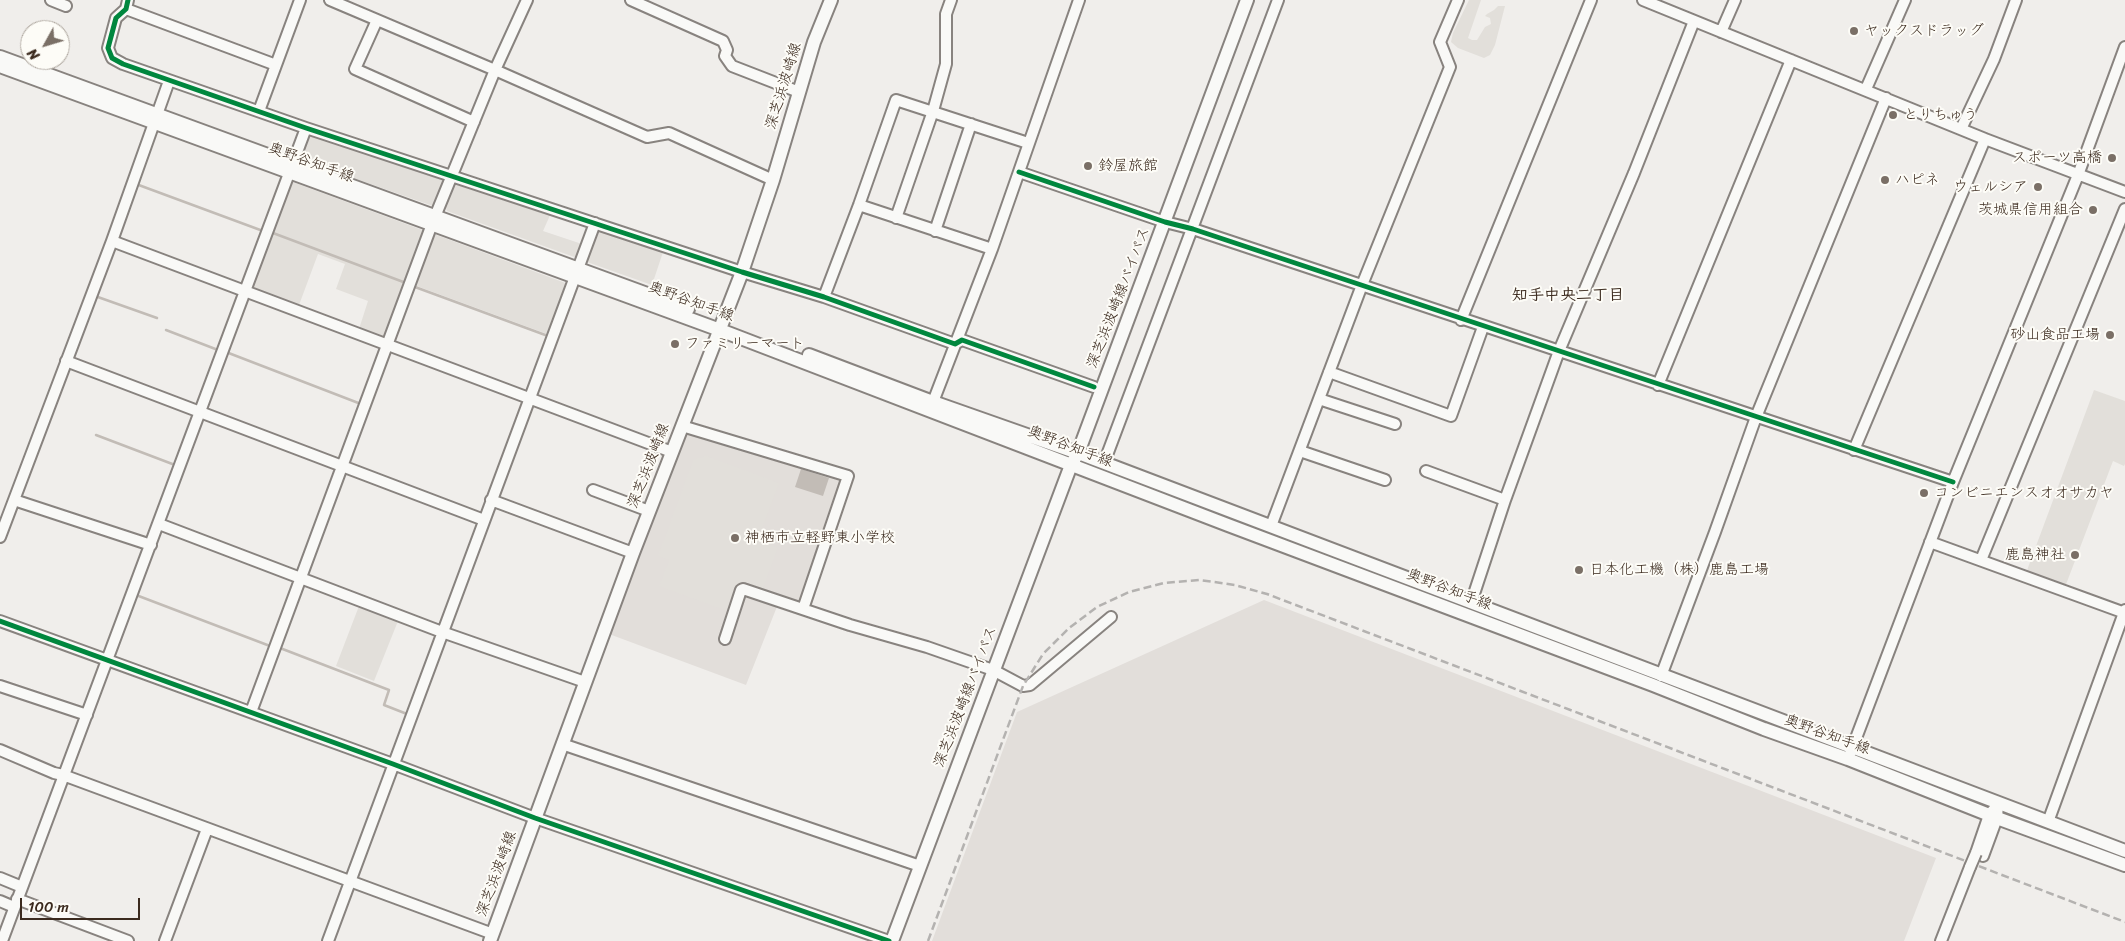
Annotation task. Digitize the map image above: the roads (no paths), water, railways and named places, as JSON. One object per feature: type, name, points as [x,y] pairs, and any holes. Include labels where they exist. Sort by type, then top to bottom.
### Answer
[{"type":"main road","name":"深芝浜波崎線","points":[[491,937],[633,553],[742,272],[773,180],[814,42],[831,0]]},
{"type":"main road","name":"深芝浜波崎線バイパス","points":[[1074,452],[1161,220],[1238,0]]},
{"type":"main road","name":"深芝浜波崎線バイパス","points":[[891,941],[1071,465],[1094,387],[1247,0]]},
{"type":"main road","name":"奥野谷知手線","points":[[0,57],[156,119]]},
{"type":"main road","name":"奥野谷知手線","points":[[0,66],[156,119],[721,326],[1104,463],[1661,676],[1851,753],[1993,817],[2125,865]]},
{"type":"main road","name":"奥野谷知手線","points":[[721,326],[1071,465],[1653,685],[1764,729],[1851,753],[2125,851]]},
{"type":"street","points":[[51,0],[66,6]]},
{"type":"street","points":[[258,110],[300,0]]},
{"type":"street","points":[[330,0],[496,70],[647,137],[669,133],[773,180]]},
{"type":"street","points":[[251,712],[451,175],[527,0]]},
{"type":"street","points":[[631,0],[723,41],[727,50],[725,56],[732,66],[799,92]]},
{"type":"street","points":[[896,218],[933,111],[946,64],[946,14],[951,0]]},
{"type":"street","points":[[933,402],[992,249],[1079,0]]},
{"type":"street","points":[[1104,463],[1278,0]]},
{"type":"street","points":[[1271,526],[1362,285],[1450,68],[1440,42],[1458,0]]},
{"type":"street","points":[[1461,320],[1591,0]]},
{"type":"street","points":[[1643,0],[1661,4],[1694,21],[1866,89],[1984,139],[2125,192]]},
{"type":"street","points":[[1721,32],[1735,0]]},
{"type":"street","points":[[1866,89],[1905,0]]},
{"type":"street","points":[[1961,129],[1994,59],[2016,0]]},
{"type":"street","points":[[276,65],[127,4],[116,18],[108,48],[112,58],[123,64],[169,81],[742,272],[824,297],[955,344],[962,340],[1094,387]]},
{"type":"street","points":[[377,20],[355,69],[474,122]]},
{"type":"street","points":[[1471,603],[1505,500],[1559,351],[1634,174],[1694,21]]},
{"type":"street","points":[[1851,753],[1953,482],[2078,175],[2125,47]]},
{"type":"street","points":[[1658,385],[1791,60]]},
{"type":"street","points":[[0,537],[112,242],[169,81]]},
{"type":"street","points":[[1661,676],[1716,532],[1756,417],[1886,98]]},
{"type":"street","points":[[824,297],[896,100],[1028,143]]},
{"type":"street","points":[[935,231],[971,124]]},
{"type":"street","points":[[2,941],[306,128]]},
{"type":"street","points":[[1854,450],[1984,139]]},
{"type":"street","points":[[1019,172],[1953,482]]},
{"type":"street","points":[[859,205],[992,249]]},
{"type":"street","points":[[1981,560],[2125,209]]},
{"type":"street","points":[[328,941],[595,223]]},
{"type":"street","points":[[112,242],[672,452]]},
{"type":"street","points":[[1329,372],[1451,416],[1483,327]]},
{"type":"street","points":[[66,362],[484,520]]},
{"type":"street","points":[[1319,399],[1395,424]]},
{"type":"street","points":[[682,426],[848,476],[803,609]]},
{"type":"street","points":[[1300,451],[1385,480]]},
{"type":"street","points":[[1426,471],[1505,500]]},
{"type":"street","points":[[593,490],[649,511]]},
{"type":"street","points":[[14,500],[151,545]]},
{"type":"street","points":[[491,500],[633,553]]},
{"type":"street","points":[[159,524],[442,632],[585,682]]},
{"type":"street","points":[[1930,542],[2125,612],[2048,822]]},
{"type":"street","points":[[725,639],[741,590],[743,589],[850,625],[927,647],[993,670],[1023,686],[1030,685],[1111,617]]},
{"type":"street","points":[[0,621],[536,818],[891,941]]},
{"type":"street","points":[[0,686],[86,715]]},
{"type":"street","points":[[562,744],[920,866]]},
{"type":"street","points":[[0,750],[54,774],[63,775],[350,882],[491,937]]},
{"type":"street","points":[[1941,941],[1979,855],[1998,804]]},
{"type":"street","points":[[165,941],[207,829]]},
{"type":"street","points":[[1947,941],[1973,869]]},
{"type":"street","points":[[0,878],[22,887]]},
{"type":"street","points":[[0,901],[16,903],[128,941]]},
{"type":"waterway","points":[[136,184],[263,231]]},
{"type":"waterway","points":[[273,233],[406,283]]},
{"type":"waterway","points":[[415,287],[548,336]]},
{"type":"waterway","points":[[95,296],[157,318]]},
{"type":"waterway","points":[[166,330],[218,350]]},
{"type":"waterway","points":[[226,352],[361,404]]},
{"type":"waterway","points":[[96,435],[175,465]]},
{"type":"waterway","points":[[136,595],[270,646]]},
{"type":"waterway","points":[[280,648],[389,690],[384,705],[407,714]]},
{"type":"railway","points":[[928,941],[1023,686],[1043,654],[1069,628],[1097,607],[1129,592],[1164,583],[1200,580],[1235,585],[1267,594],[2125,922]]},
{"type":"place","name":"ヤックスドラッグ","points":[[1854,31]]},
{"type":"place","name":"とりちゅう","points":[[1893,115]]},
{"type":"place","name":"スポーツ高橋","points":[[2112,158]]},
{"type":"place","name":"鈴屋旅館","points":[[1088,166]]},
{"type":"place","name":"ハピネ","points":[[1885,180]]},
{"type":"place","name":"ウェルシア","points":[[2038,187]]},
{"type":"place","name":"茨城県信用組合","points":[[2093,210]]},
{"type":"place","name":"砂山食品工場","points":[[2110,335]]},
{"type":"place","name":"ファミリーマート","points":[[675,344]]},
{"type":"place","name":"コンビニエンスオオサカヤ","points":[[1924,493]]},
{"type":"place","name":"神栖市立軽野東小学校","points":[[735,538]]},
{"type":"place","name":"鹿島神社","points":[[2075,555]]},
{"type":"place","name":"日本化工機（株）鹿島工場","points":[[1579,570]]},
{"type":"district","name":"知手中央二丁目","points":[[1568,296]]}]
